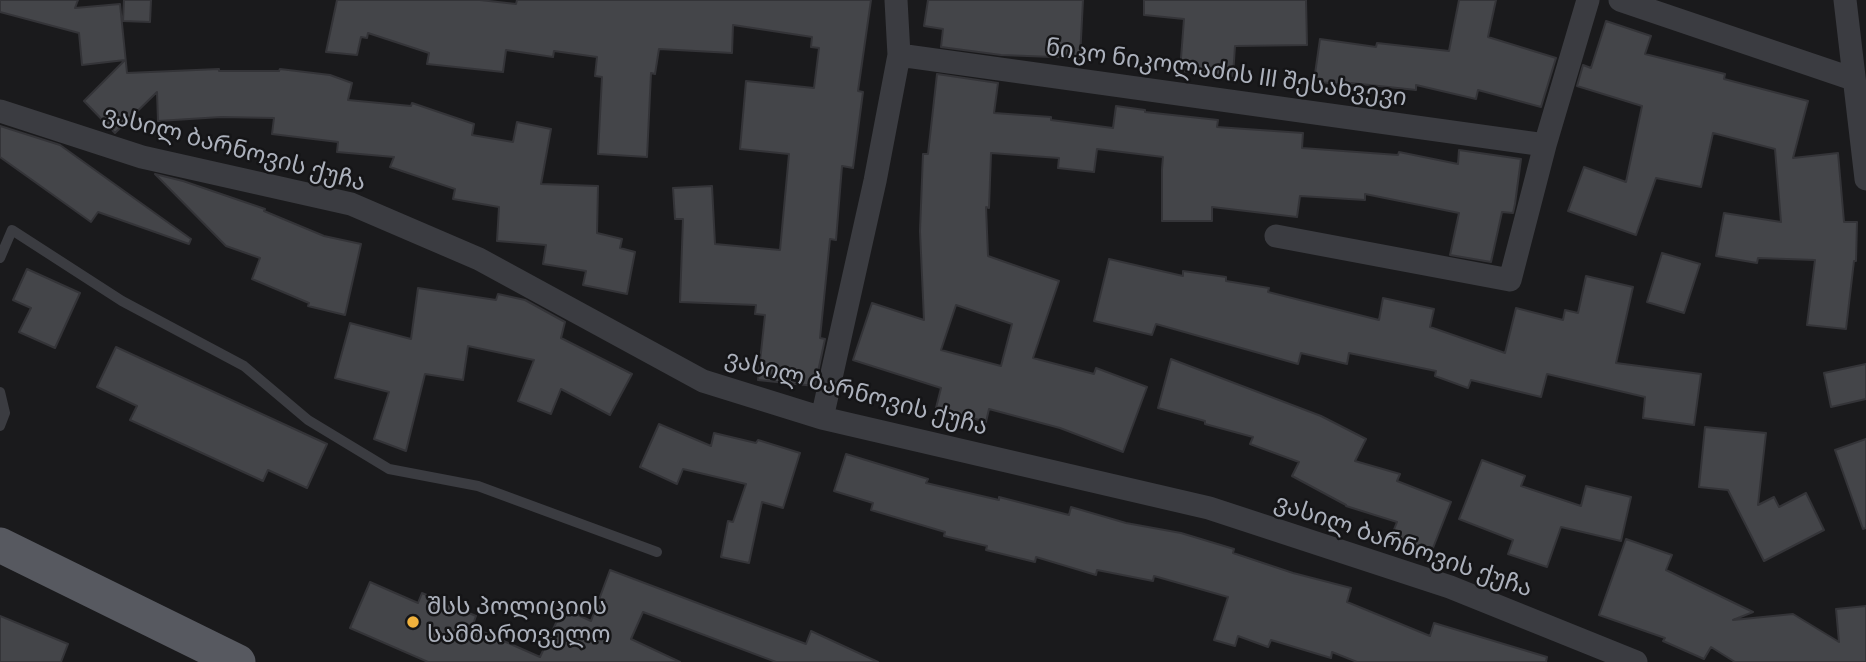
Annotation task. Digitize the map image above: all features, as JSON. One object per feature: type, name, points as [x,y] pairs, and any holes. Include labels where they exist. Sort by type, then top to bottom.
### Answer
[{"type":"main road","points":[[0,545],[238,662]]},
{"type":"street","points":[[822,418],[900,55],[896,0]]},
{"type":"street","points":[[1276,236],[1510,280],[1545,145],[1588,0]]},
{"type":"street","points":[[1620,0],[1853,79]]},
{"type":"street","points":[[1845,0],[1866,179]]},
{"type":"street","name":"ნიკო ნიკოლაძის III შესახვევი","points":[[900,55],[1545,145]]},
{"type":"street","name":"ვასილ ბარნოვის ქუჩა","points":[[0,111],[142,157],[351,204],[479,259],[703,381],[822,418],[1209,508],[1450,587],[1636,662]]},
{"type":"lane","points":[[0,225],[122,300],[244,366],[308,420],[389,469],[478,486],[657,552]]},
{"type":"lane","points":[[0,258],[12,230]]},
{"type":"lane","points":[[0,391],[5,413],[0,426]]},
{"type":"building","points":[[0,0],[78,0],[75,8],[120,4],[127,73],[280,69],[330,75],[352,83],[348,100],[411,106],[412,103],[474,124],[472,135],[513,142],[517,122],[551,129],[541,184],[598,186],[597,233],[622,239],[620,248],[635,252],[627,294],[583,285],[586,271],[543,264],[546,245],[497,241],[499,207],[453,199],[455,189],[390,167],[394,157],[337,152],[338,142],[272,134],[274,118],[221,117],[158,121],[157,92],[115,133],[84,101],[125,60],[82,65],[79,33],[0,12]]},
{"type":"building","points":[[124,0],[151,0],[150,22],[123,21]]},
{"type":"building","points":[[337,0],[480,0],[516,4],[517,0],[871,0],[858,91],[863,92],[853,168],[842,166],[836,240],[830,239],[820,338],[825,339],[815,386],[758,380],[765,315],[755,314],[756,305],[680,302],[683,219],[675,219],[673,188],[712,186],[715,244],[780,250],[789,154],[740,149],[746,81],[814,88],[819,48],[811,47],[812,37],[733,25],[732,53],[659,49],[655,74],[651,73],[647,157],[598,154],[602,77],[595,76],[597,57],[554,51],[553,57],[506,50],[503,72],[427,64],[429,53],[368,33],[367,38],[361,37],[357,55],[326,52]]},
{"type":"building","points":[[928,0],[1083,0],[1080,58],[1001,55],[941,47],[943,29],[924,26]]},
{"type":"building","points":[[1144,0],[1306,0],[1307,45],[1235,46],[1233,76],[1180,71],[1184,19],[1144,15]]},
{"type":"building","points":[[1459,0],[1496,0],[1488,37],[1556,58],[1541,107],[1478,90],[1476,99],[1416,85],[1416,90],[1314,81],[1320,39],[1376,47],[1377,43],[1449,51]]},
{"type":"building","points":[[1606,21],[1651,36],[1645,54],[1725,74],[1724,79],[1808,101],[1793,158],[1838,153],[1844,222],[1857,222],[1856,261],[1846,329],[1807,325],[1815,260],[1758,258],[1757,263],[1716,256],[1724,213],[1781,222],[1775,149],[1713,133],[1701,187],[1656,178],[1636,235],[1568,211],[1584,167],[1626,182],[1642,106],[1577,86],[1583,65],[1591,68]]},
{"type":"building","points":[[937,74],[998,83],[994,113],[1051,117],[1051,120],[1113,128],[1116,106],[1218,120],[1217,127],[1303,133],[1302,148],[1398,155],[1399,152],[1458,164],[1459,150],[1521,159],[1513,213],[1502,212],[1491,262],[1450,255],[1459,213],[1365,194],[1365,200],[1300,196],[1297,217],[1212,207],[1212,221],[1162,221],[1163,157],[1097,149],[1094,172],[1058,168],[1059,158],[991,153],[989,208],[986,207],[988,256],[1059,281],[1033,358],[1094,374],[1096,368],[1147,387],[1123,452],[1060,428],[989,409],[986,422],[936,408],[941,388],[853,360],[872,303],[924,320],[920,231],[923,154],[928,154]],"holes":[[[956,305],[1012,324],[1001,366],[941,350]]]},
{"type":"building","points":[[0,126],[60,145],[191,239],[189,244],[98,212],[91,222],[0,157]]},
{"type":"building","points":[[155,174],[265,209],[264,211],[324,236],[361,244],[345,315],[308,306],[309,303],[252,279],[260,258],[226,246]]},
{"type":"building","points":[[1662,253],[1700,264],[1684,313],[1647,302]]},
{"type":"building","points":[[1109,259],[1183,276],[1183,271],[1226,277],[1226,281],[1269,288],[1268,292],[1379,320],[1383,298],[1434,309],[1430,327],[1505,353],[1516,308],[1563,320],[1565,310],[1578,313],[1586,276],[1633,287],[1616,363],[1701,374],[1694,425],[1643,418],[1645,397],[1547,374],[1541,397],[1471,380],[1468,388],[1435,376],[1436,371],[1349,353],[1347,364],[1301,353],[1298,364],[1156,324],[1152,335],[1094,321]]},
{"type":"building","points":[[27,269],[80,293],[55,348],[19,332],[31,308],[13,300]]},
{"type":"building","points":[[418,288],[496,300],[498,294],[525,300],[565,322],[561,338],[632,374],[610,415],[561,389],[551,414],[518,401],[534,360],[468,346],[463,380],[425,374],[406,451],[374,439],[389,392],[335,378],[350,323],[411,339]]},
{"type":"building","points":[[116,347],[327,444],[307,488],[268,470],[263,481],[130,420],[137,406],[97,387]]},
{"type":"building","points":[[1171,359],[1321,416],[1366,439],[1355,461],[1400,474],[1397,481],[1451,502],[1431,553],[1391,537],[1397,522],[1346,506],[1292,476],[1299,462],[1250,444],[1253,437],[1158,408]]},
{"type":"building","points":[[1866,364],[1866,399],[1831,407],[1824,373]]},
{"type":"building","points":[[659,424],[711,446],[714,433],[756,443],[758,440],[800,453],[783,508],[762,502],[749,563],[721,557],[728,521],[733,522],[746,484],[683,469],[677,484],[640,467]]},
{"type":"building","points":[[1705,427],[1766,433],[1758,505],[1774,497],[1779,507],[1806,493],[1824,530],[1764,561],[1728,490],[1699,487]]},
{"type":"building","points":[[1866,439],[1866,528],[1863,529],[1835,450]]},
{"type":"building","points":[[846,454],[928,479],[926,483],[999,500],[999,497],[1069,515],[1071,507],[1126,523],[1181,533],[1234,549],[1233,553],[1293,573],[1351,588],[1347,602],[1430,636],[1434,623],[1547,657],[1546,662],[1357,662],[1332,652],[1331,658],[1271,640],[1268,647],[1238,636],[1235,646],[1214,640],[1228,597],[1154,576],[1153,581],[1097,570],[1096,575],[1036,557],[1035,562],[986,550],[987,546],[944,536],[945,532],[871,510],[873,503],[834,491]]},
{"type":"building","points":[[1482,460],[1525,476],[1521,486],[1581,506],[1586,486],[1631,497],[1621,541],[1561,527],[1547,567],[1508,554],[1513,540],[1459,519]]},
{"type":"building","points":[[1626,539],[1672,555],[1666,570],[1753,612],[1733,620],[1793,614],[1839,642],[1836,609],[1866,606],[1866,662],[1735,662],[1711,647],[1704,659],[1663,641],[1665,638],[1599,615]]},
{"type":"building","points":[[610,570],[806,644],[811,631],[878,662],[776,662],[643,612],[631,639],[680,662],[428,662],[350,628],[370,582],[418,603],[422,593],[476,616],[472,627],[540,657],[563,608],[591,621]]},
{"type":"building","points":[[0,616],[68,644],[61,662],[0,662]]},
{"type":"place","name":"შსს პოლიციის სამმართველო","points":[[413,622]]}]
